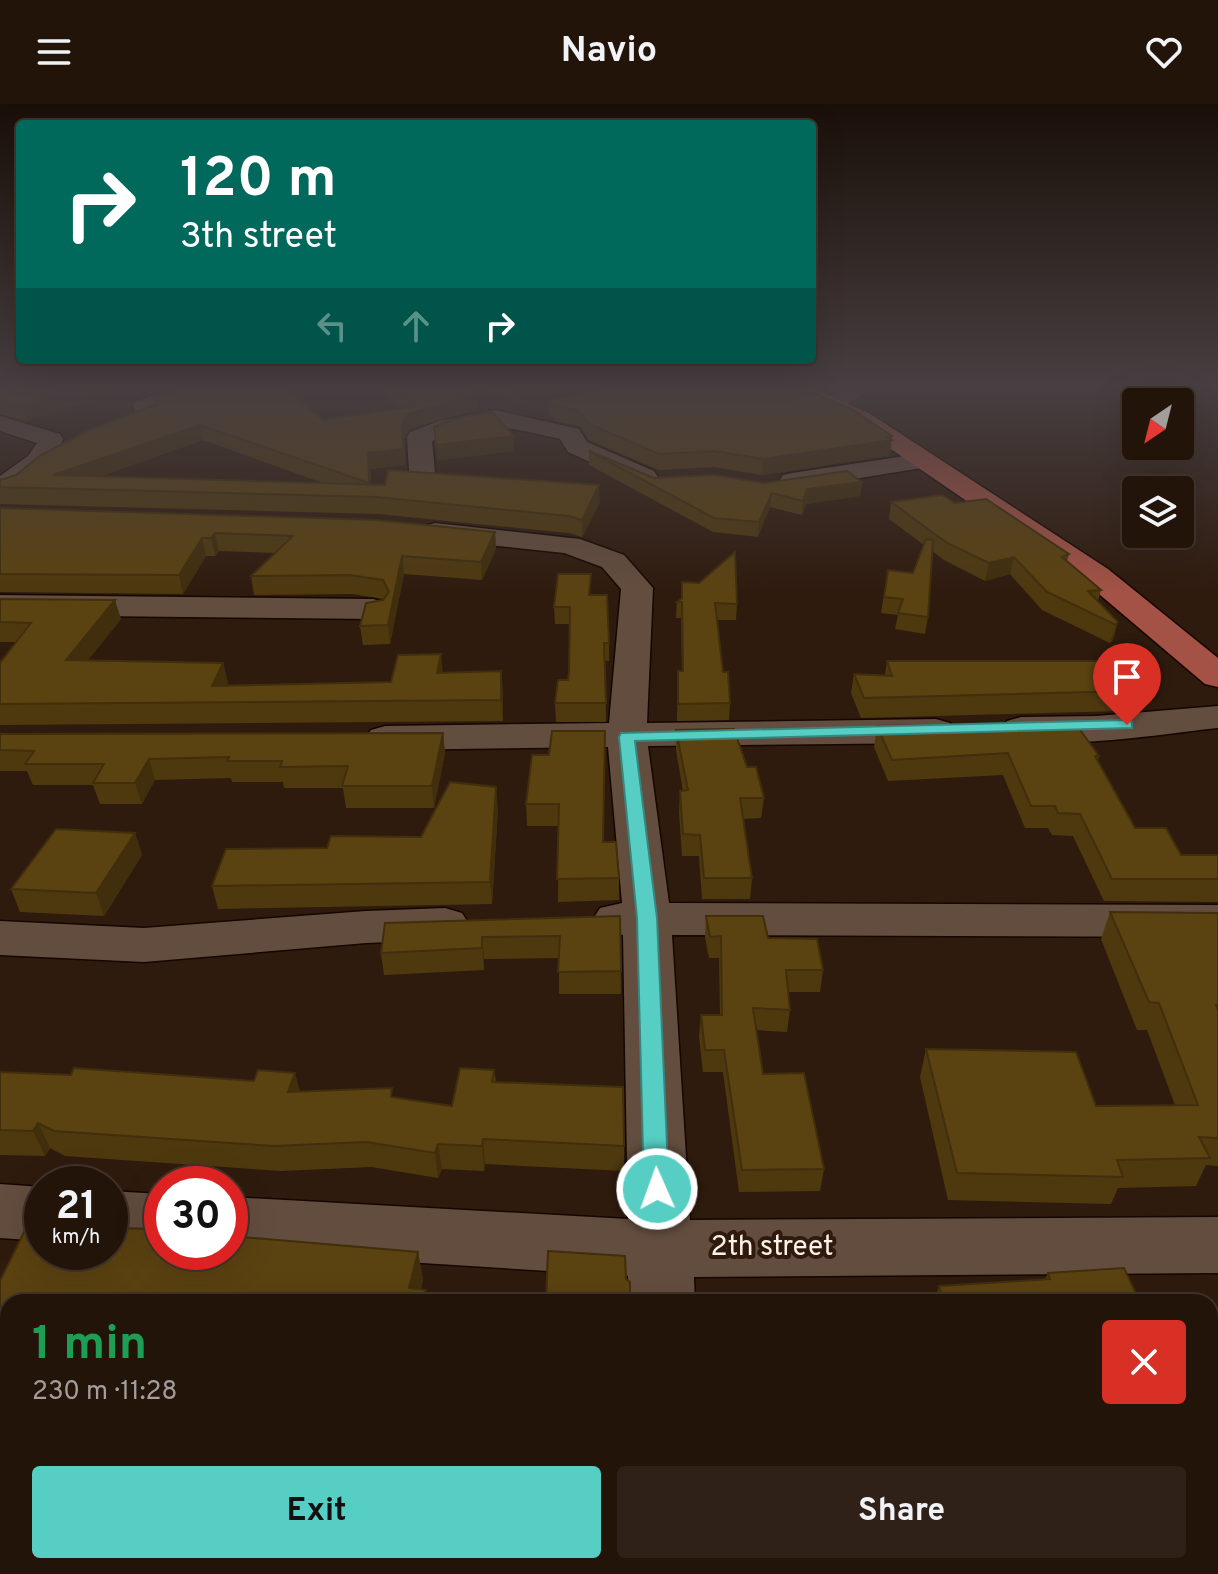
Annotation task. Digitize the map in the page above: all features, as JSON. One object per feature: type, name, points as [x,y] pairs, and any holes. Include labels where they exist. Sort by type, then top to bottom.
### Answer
[{"type":"main road","points":[[915,455],[1097,576],[1218,676]]},
{"type":"street","points":[[0,489],[42,455]]},
{"type":"street","points":[[421,455],[422,471]]},
{"type":"street","points":[[571,455],[596,481]]},
{"type":"street","points":[[594,455],[647,479],[672,481]]},
{"type":"street","points":[[762,486],[925,461]]},
{"type":"street","points":[[393,527],[569,545],[613,561],[637,588],[627,737],[647,918],[661,1275]]},
{"type":"street","points":[[0,605],[373,609]]},
{"type":"street","points":[[345,738],[627,737],[1096,728],[1218,717]]},
{"type":"street","points":[[569,921],[647,918],[1218,921]]},
{"type":"street","points":[[0,938],[144,945],[366,927],[491,923]]},
{"type":"street","points":[[0,1211],[24,1213]]},
{"type":"street","name":"2th street","points":[[248,1226],[661,1275],[1218,1245]]},
{"type":"building","points":[[41,455],[113,455],[53,475],[385,485],[388,470],[599,485],[582,520],[569,516],[376,497],[0,487],[0,480],[16,475]]},
{"type":"building","points":[[286,455],[368,455],[369,483]]},
{"type":"building","points":[[596,455],[654,478],[714,475],[764,483],[847,471],[862,482],[807,489],[803,501],[772,493],[759,522],[714,518]]},
{"type":"building","points":[[736,455],[793,455],[763,459]]},
{"type":"building","points":[[942,495],[955,503],[986,499],[1069,554],[1062,557],[1101,590],[1088,591],[1118,622],[1116,625],[1047,592],[1014,557],[989,563],[947,543],[891,502]]},
{"type":"building","points":[[0,508],[376,520],[495,532],[481,562],[402,556],[388,625],[360,626],[366,603],[383,600],[389,592],[383,580],[349,575],[251,576],[293,536],[215,533],[211,538],[202,538],[179,575],[0,574]]},
{"type":"building","points":[[926,539],[933,540],[928,617],[898,613],[903,599],[884,597],[888,570],[913,573]]},
{"type":"building","points":[[735,552],[737,604],[715,603],[723,672],[728,672],[730,703],[678,704],[678,671],[683,671],[682,602],[677,602],[682,598],[682,582],[699,583]]},
{"type":"building","points":[[558,574],[591,574],[589,595],[607,595],[609,643],[604,643],[606,703],[555,703],[558,680],[568,680],[569,673],[570,607],[554,607]]},
{"type":"building","points":[[0,599],[115,600],[66,660],[223,663],[212,686],[391,682],[398,655],[441,654],[437,673],[501,671],[501,700],[0,704],[0,663],[31,623],[0,622]]},
{"type":"building","points":[[887,661],[1102,661],[1128,691],[864,698],[854,674],[892,676]]},
{"type":"building","points":[[1075,723],[1099,756],[1095,756],[1135,828],[1166,828],[1181,855],[1218,855],[1218,879],[1112,879],[1080,814],[1058,813],[1055,806],[1031,806],[1008,753],[892,760],[877,726]]},
{"type":"building","points":[[734,729],[747,767],[756,767],[764,798],[740,798],[752,878],[704,878],[700,835],[683,834],[680,791],[688,790],[676,730]]},
{"type":"building","points":[[552,731],[605,731],[603,842],[616,842],[619,878],[557,879],[559,804],[526,804],[532,755],[549,755]]},
{"type":"building","points":[[443,733],[432,786],[342,786],[348,766],[280,767],[282,761],[227,761],[229,757],[149,759],[135,783],[93,783],[104,764],[25,764],[34,751],[0,750],[0,734]]},
{"type":"building","points":[[450,782],[496,787],[490,882],[212,886],[226,849],[327,848],[331,836],[421,837]]},
{"type":"building","points":[[56,829],[135,833],[96,893],[11,889]]},
{"type":"building","points":[[1110,912],[1218,913],[1218,1138],[1199,1137],[1210,1158],[1117,1160],[1123,1177],[957,1173],[926,1049],[1076,1052],[1096,1106],[1198,1105],[1159,1003],[1149,1002]]},
{"type":"building","points":[[620,916],[621,971],[558,972],[560,936],[482,937],[482,948],[381,953],[385,923]]},
{"type":"building","points":[[706,916],[763,916],[768,938],[817,939],[823,970],[786,970],[790,1010],[753,1008],[763,1074],[804,1073],[824,1169],[742,1170],[724,1050],[705,1050],[701,1015],[722,1015],[721,936],[710,937]]},
{"type":"building","points":[[74,1068],[254,1081],[258,1070],[295,1073],[288,1092],[392,1088],[391,1097],[452,1106],[460,1068],[494,1070],[492,1082],[623,1087],[624,1146],[483,1139],[482,1146],[438,1144],[435,1153],[366,1142],[274,1146],[54,1131],[38,1123],[33,1131],[0,1130],[0,1072],[71,1075]]},
{"type":"building","points":[[128,1228],[144,1229],[144,1270],[248,1270],[248,1238],[418,1252],[409,1288],[426,1290],[425,1294],[0,1294],[0,1281],[24,1232],[24,1270],[128,1270]]},
{"type":"building","points":[[548,1251],[625,1256],[630,1294],[546,1294]]},
{"type":"building","points":[[1124,1268],[1136,1294],[942,1294],[939,1286],[1050,1279],[1048,1273]]},
{"type":"route","points":[[657,1189],[647,918],[627,737],[1127,725]]}]
